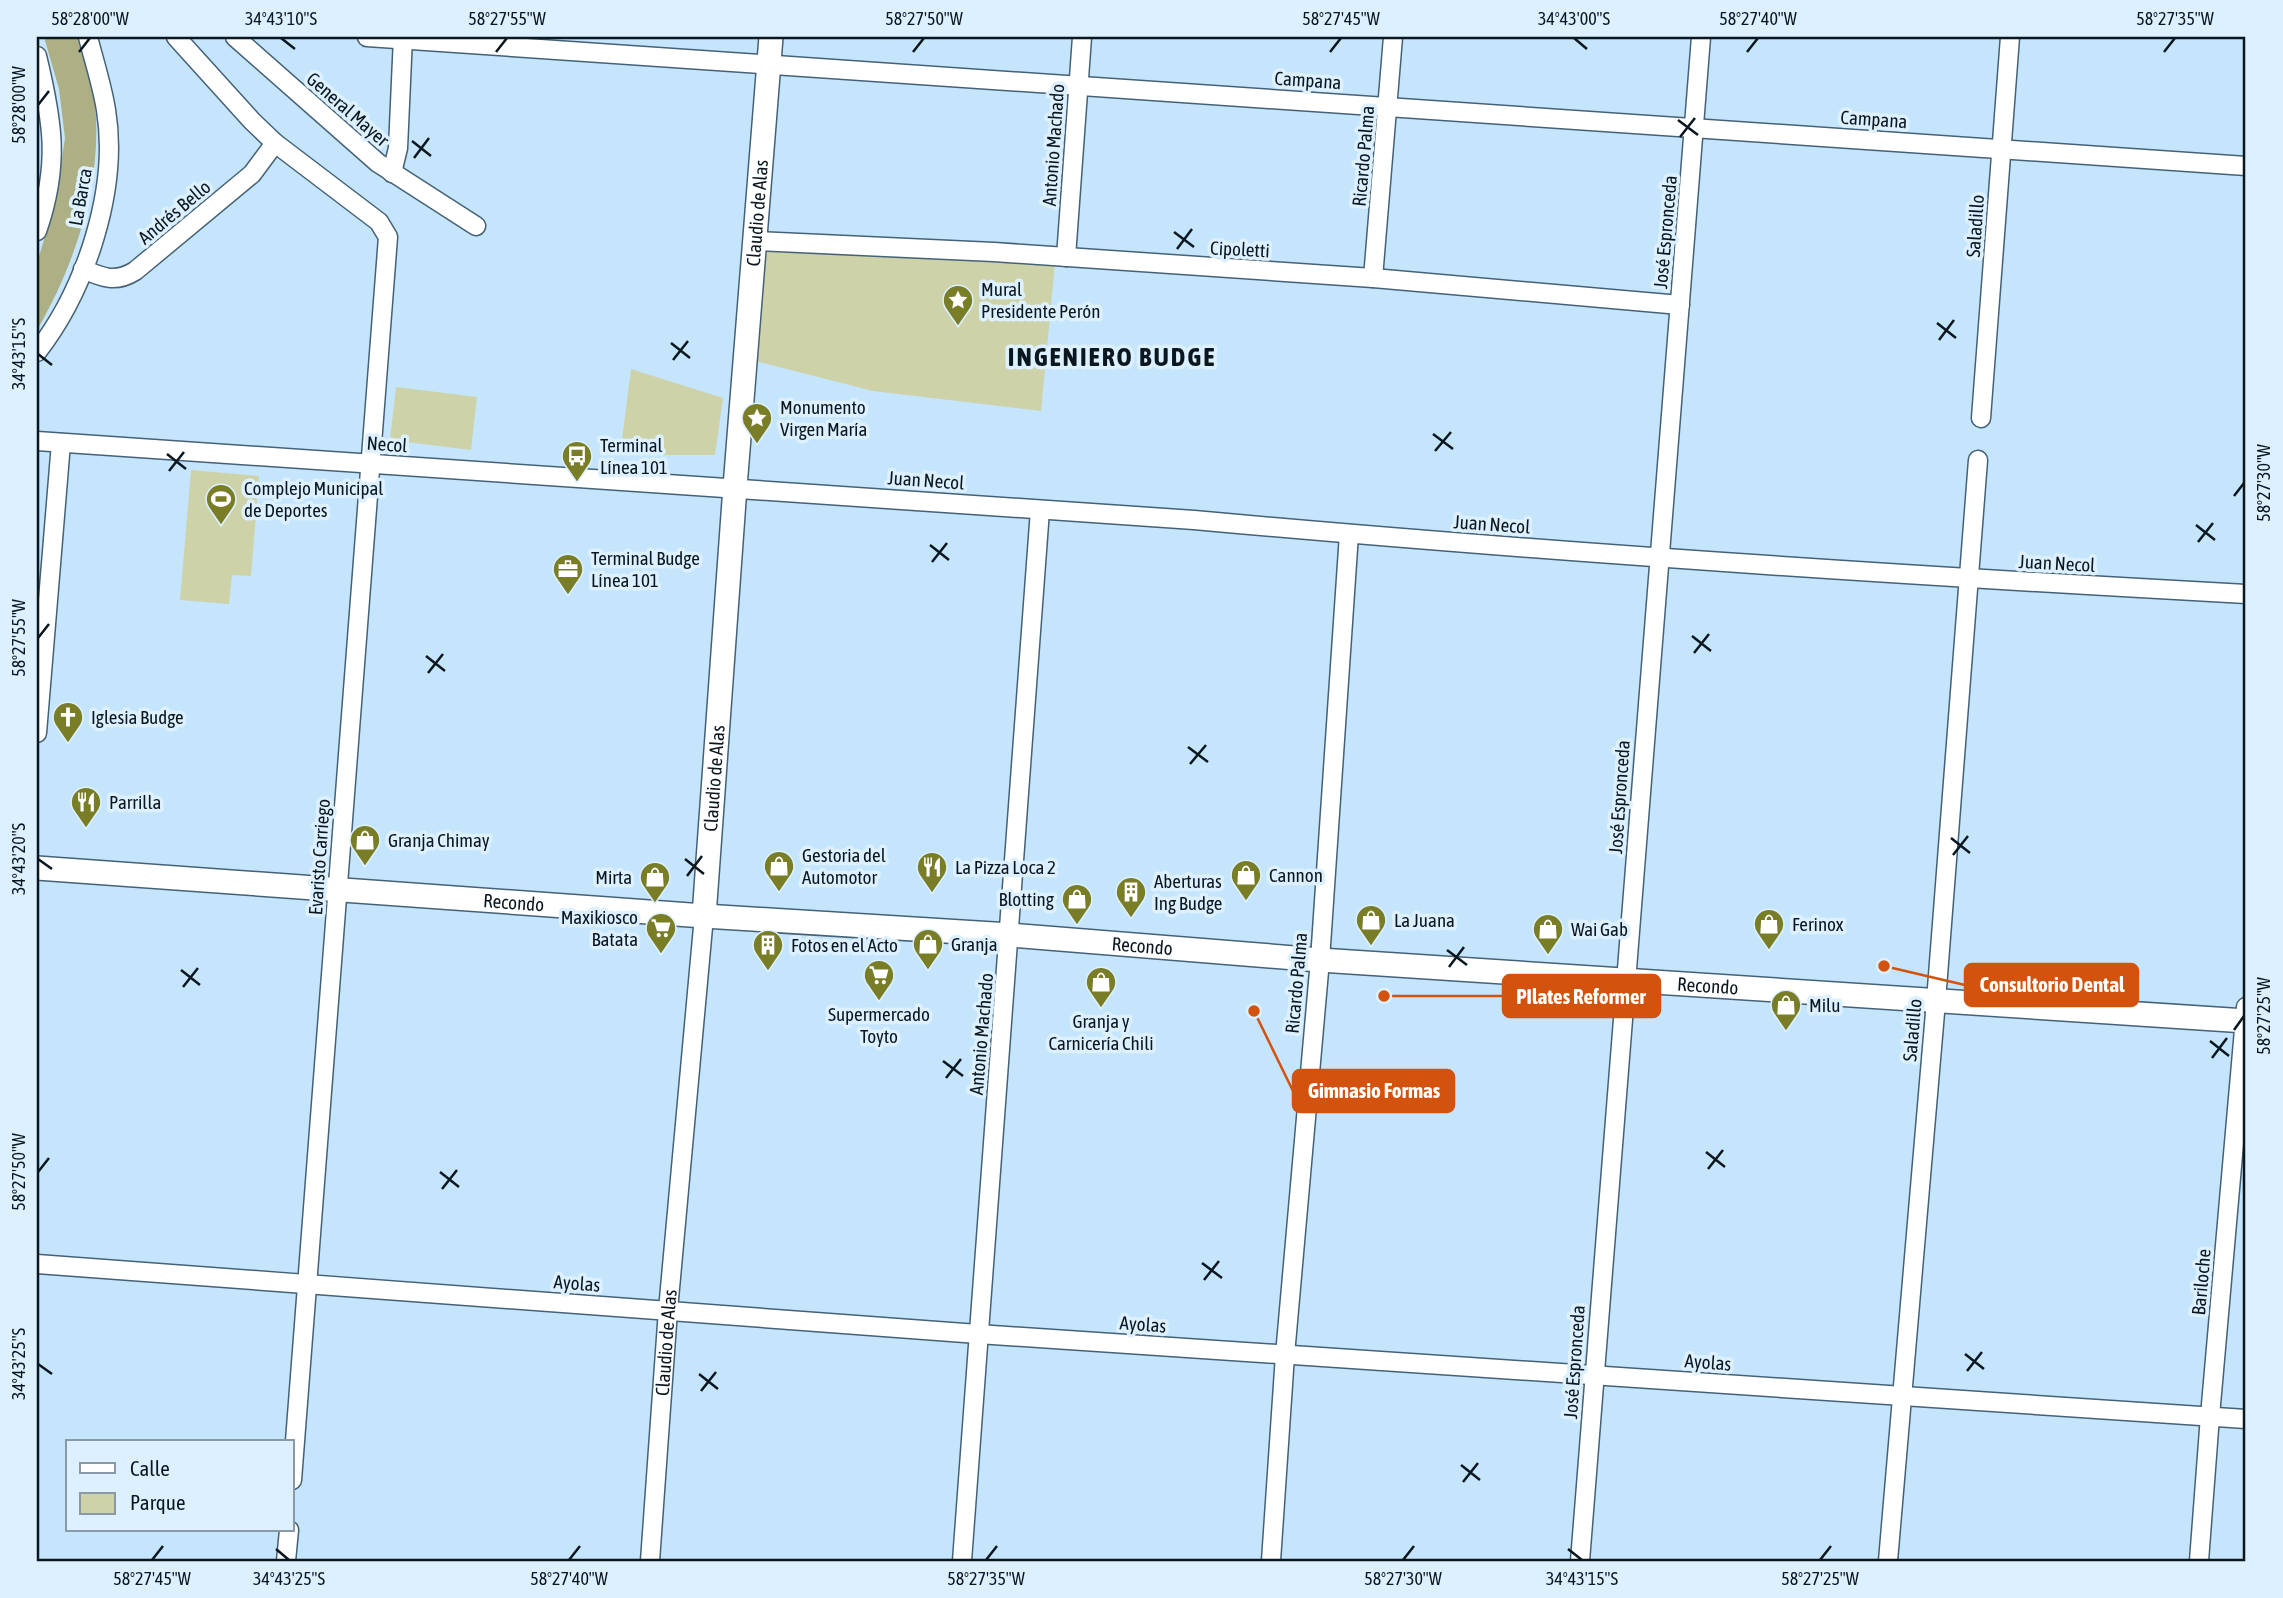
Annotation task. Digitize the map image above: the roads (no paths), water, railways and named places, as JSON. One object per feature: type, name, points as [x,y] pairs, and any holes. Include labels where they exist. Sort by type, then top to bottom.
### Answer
[{"type":"street","name":"La Barca","points":[[37,352],[68,302],[99,223],[108,151],[107,112],[88,37]]},
{"type":"street","points":[[176,37],[275,143]]},
{"type":"street","name":"General Mayer","points":[[235,37],[377,163],[476,226]]},
{"type":"street","name":"Campana","points":[[367,37],[2246,166]]},
{"type":"street","name":"Claudio de Alas","points":[[650,1561],[668,1310],[704,916],[771,37]]},
{"type":"street","name":"Antonio Machado","points":[[1066,257],[1082,37]]},
{"type":"street","name":"Ricardo Palma","points":[[1373,278],[1393,37]]},
{"type":"street","name":"José Espronceda","points":[[1580,1561],[1659,557],[1672,429],[1701,37]]},
{"type":"street","name":"Saladillo","points":[[1981,418],[2010,37]]},
{"type":"street","points":[[392,173],[398,148],[403,39]]},
{"type":"street","points":[[37,56],[49,105],[53,144],[52,177],[37,231]]},
{"type":"street","name":"Andrés Bello","points":[[83,269],[113,279],[123,278],[135,271],[252,174],[275,143]]},
{"type":"street","name":"Evaristo Carriego","points":[[275,143],[379,222],[388,237],[294,1454]]},
{"type":"street","name":"Cipoletti","points":[[755,241],[1066,257],[1373,278],[1680,305]]},
{"type":"street","name":"Necol","points":[[37,441],[735,487]]},
{"type":"street","points":[[37,733],[61,443]]},
{"type":"street","name":"Saladillo","points":[[1888,1561],[1936,1002],[1978,460]]},
{"type":"street","name":"Juan Necol","points":[[735,487],[1969,579],[2246,594]]},
{"type":"street","name":"Antonio Machado","points":[[962,1561],[1040,510]]},
{"type":"street","name":"Ricardo Palma","points":[[1271,1561],[1285,1355],[1320,960],[1349,534]]},
{"type":"street","name":"Recondo","points":[[37,867],[338,891],[1010,935],[1320,960],[1936,1002],[2246,1016]]},
{"type":"street","name":"Bariloche","points":[[2199,1561],[2246,1016]]},
{"type":"street","name":"Ayolas","points":[[37,1264],[978,1334],[2246,1419]]},
{"type":"street","points":[[286,1561],[289,1532]]},
{"type":"place","name":"Mural Presidente Perón","points":[[958,327]]},
{"type":"place","name":"Monumento Virgen María","points":[[757,445]]},
{"type":"place","name":"Terminal Línea 101","points":[[577,483]]},
{"type":"place","name":"Complejo Municipal de Deportes","points":[[221,526]]},
{"type":"place","name":"Terminal Budge Línea 101","points":[[568,596]]},
{"type":"place","name":"Iglesia Budge","points":[[68,744]]},
{"type":"place","name":"Parrilla","points":[[86,829]]},
{"type":"place","name":"Granja Chimay","points":[[365,867]]},
{"type":"place","name":"Gestoria del Automotor","points":[[779,893]]},
{"type":"place","name":"La Pizza Loca 2","points":[[932,894]]},
{"type":"place","name":"Cannon","points":[[1246,902]]},
{"type":"place","name":"Mirta","points":[[655,904]]},
{"type":"place","name":"Aberturas Ing Budge","points":[[1131,919]]},
{"type":"place","name":"Blotting","points":[[1077,926]]},
{"type":"place","name":"La Juana","points":[[1371,947]]},
{"type":"place","name":"Ferinox","points":[[1769,951]]},
{"type":"place","name":"Maxikiosco Batata","points":[[661,955]]},
{"type":"place","name":"Wai Gab","points":[[1548,956]]},
{"type":"place","name":"Consultorio Dental","points":[[1884,966]]},
{"type":"place","name":"Granja","points":[[928,971]]},
{"type":"place","name":"Fotos en el Acto","points":[[768,972]]},
{"type":"place","name":"PIlates Reformer","points":[[1384,996]]},
{"type":"place","name":"Supermercado Toyto","points":[[879,1002]]},
{"type":"place","name":"Granja y Carnicería Chili","points":[[1101,1009]]},
{"type":"place","name":"Gimnasio Formas","points":[[1254,1011]]},
{"type":"place","name":"Milu","points":[[1786,1032]]},
{"type":"district","name":"INGENIERO BUDGE","points":[[1112,357]]}]
